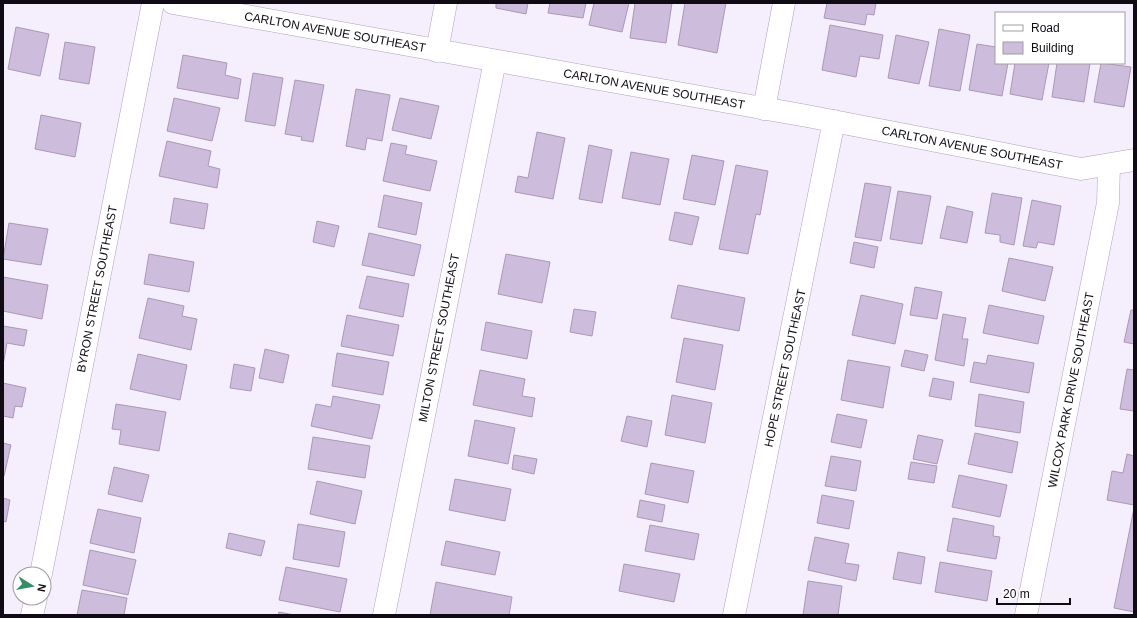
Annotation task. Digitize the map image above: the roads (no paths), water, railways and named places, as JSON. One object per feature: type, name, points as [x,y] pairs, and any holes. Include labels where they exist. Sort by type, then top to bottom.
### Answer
[{"type":"street","name":"BYRON STREET SOUTHEAST","points":[[42,566],[153,3]]},
{"type":"street","name":"CARLTON AVENUE SOUTHEAST","points":[[173,3],[265,11],[437,51],[834,121],[1081,169],[1134,160]]},
{"type":"street","points":[[437,51],[446,3]]},
{"type":"street","points":[[764,109],[784,3]]},
{"type":"street","name":"MILTON STREET SOUTHEAST","points":[[384,615],[494,61]]},
{"type":"street","name":"HOPE STREET SOUTHEAST","points":[[734,615],[834,121]]},
{"type":"street","name":"WILCOX PARK DRIVE SOUTHEAST","points":[[1026,615],[1108,203],[1109,165]]}]
